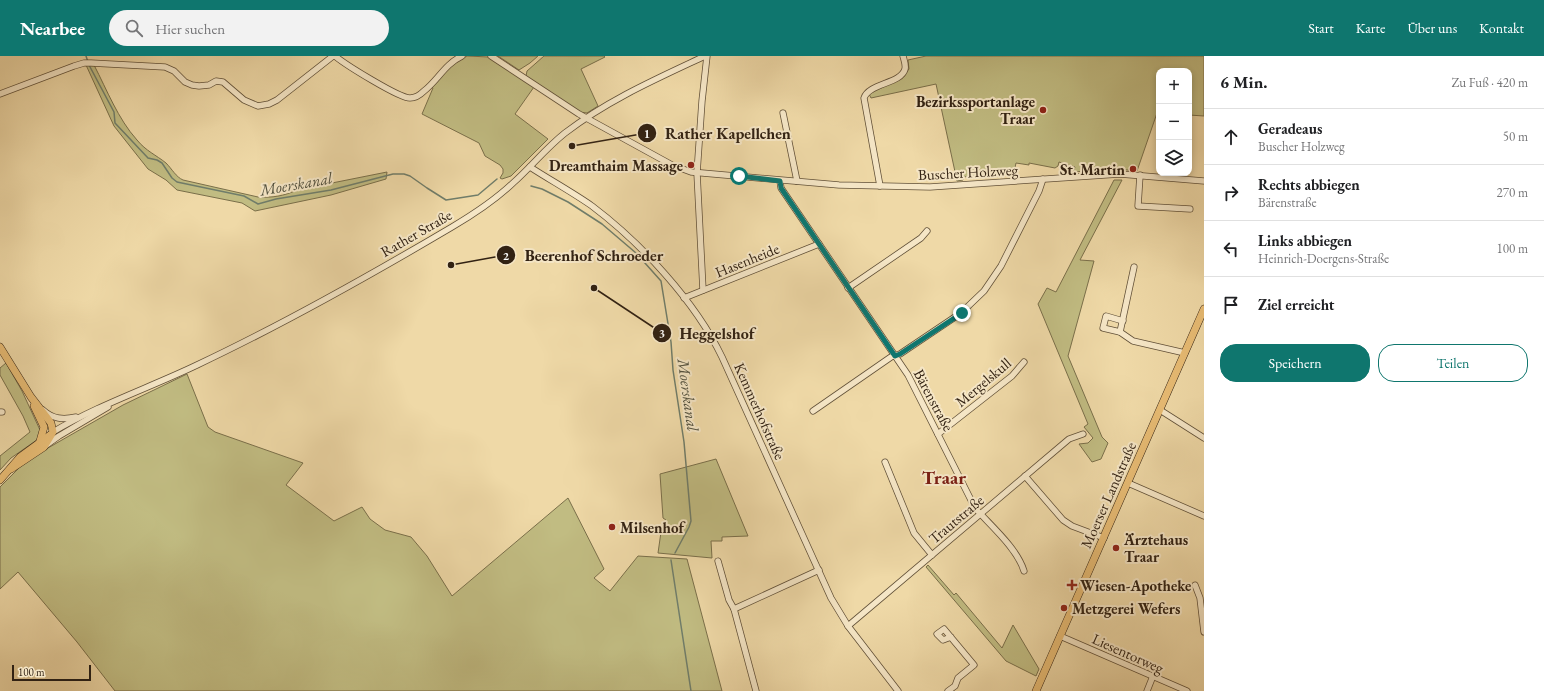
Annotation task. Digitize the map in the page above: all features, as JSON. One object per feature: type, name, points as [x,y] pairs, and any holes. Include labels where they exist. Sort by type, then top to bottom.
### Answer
[{"type":"main road","name":"Moerser Landstraße","points":[[1036,691],[1204,309]]},
{"type":"main road","points":[[0,347],[31,397],[50,423],[53,435]]},
{"type":"main road","points":[[31,397],[46,432],[53,435]]},
{"type":"main road","points":[[41,445],[44,427]]},
{"type":"main road","name":"Rather Straße","points":[[0,480],[20,457],[41,445],[53,435]]},
{"type":"street","points":[[0,94],[89,63],[165,67],[174,71],[185,82],[192,86],[209,85],[216,81],[223,82],[244,100],[258,106],[269,104],[277,100],[334,56],[352,68],[409,98],[423,92],[448,66],[462,56]]},
{"type":"street","name":"Buscher Holzweg","points":[[491,56],[585,118],[687,172],[780,181],[880,186],[938,187],[1112,174],[1204,181]]},
{"type":"street","name":"Rather Straße","points":[[53,435],[82,416],[248,341],[420,246],[483,208],[502,193],[557,140],[585,118],[626,94],[706,56]]},
{"type":"street","name":"Rather Straße","points":[[704,290],[697,173],[706,56]]},
{"type":"street","points":[[880,186],[864,98],[868,92],[901,75],[905,68],[903,56]]},
{"type":"street","points":[[782,113],[797,182]]},
{"type":"street","name":"Kemmerhofstraße","points":[[530,167],[592,206],[642,249],[672,282],[708,330],[831,598],[848,626],[898,691]]},
{"type":"street","points":[[1140,175],[1138,206],[1190,209]]},
{"type":"street","points":[[813,411],[948,322],[967,308],[984,291],[1001,266],[1039,191],[1043,179]]},
{"type":"street","name":"Bärenstraße","points":[[780,181],[781,188],[915,387],[974,508],[1021,560],[1024,571]]},
{"type":"street","points":[[848,288],[920,238],[927,231]]},
{"type":"street","name":"Hasenheide","points":[[684,298],[819,244]]},
{"type":"street","points":[[1120,332],[1134,267]]},
{"type":"street","points":[[1123,320],[1106,316],[1103,328],[1120,332],[1133,341],[1184,354]]},
{"type":"street","name":"Mergelskull","points":[[938,434],[1012,376],[1024,362]]},
{"type":"street","name":"Rather Straße","points":[[31,397],[44,411],[52,416],[65,418],[82,416]]},
{"type":"street","name":"Rather Straße","points":[[53,435],[118,400]]},
{"type":"street","points":[[1160,410],[1204,438]]},
{"type":"street","name":"Trautstraße","points":[[848,626],[1069,439],[1083,434]]},
{"type":"street","points":[[885,462],[914,533],[932,555]]},
{"type":"street","points":[[1025,476],[1063,520],[1072,526],[1104,538]]},
{"type":"street","points":[[1128,482],[1204,516]]},
{"type":"street","points":[[718,561],[729,600],[734,609],[756,691]]},
{"type":"street","points":[[734,609],[819,570]]},
{"type":"street","points":[[1195,585],[1200,598],[1204,632]]},
{"type":"street","name":"Liesentorweg","points":[[1060,636],[1187,691]]},
{"type":"street","points":[[948,691],[955,686],[958,678],[974,665],[951,637]]},
{"type":"street","points":[[1147,691],[1153,676]]},
{"type":"shaded area","points":[[467,56],[489,57],[534,87],[515,114],[548,139],[511,176],[502,179],[500,178],[503,173],[503,169],[500,165],[485,156],[479,143],[422,114],[433,88],[432,87],[449,67]]},
{"type":"shaded area","points":[[498,56],[538,56],[519,70]]},
{"type":"shaded area","points":[[544,56],[604,56],[605,57],[581,69],[598,106],[587,113],[580,112],[526,76],[527,71]]},
{"type":"shaded area","name":"Bezirkssportanlage Traar","points":[[926,56],[1204,56],[1204,116],[1192,115],[1192,68],[1156,68],[1156,116],[1137,171],[1117,169],[1073,172],[1075,167],[1059,162],[1058,166],[1055,168],[1029,163],[1029,165],[1016,163],[1014,172],[963,177],[963,180],[957,181],[936,84],[871,98],[869,94],[902,78],[909,69],[908,60]]},
{"type":"shaded area","points":[[86,65],[94,65],[118,114],[140,144],[166,163],[176,175],[183,180],[258,197],[273,197],[297,190],[387,172],[386,179],[331,195],[255,211],[242,203],[177,190],[166,180],[148,169],[114,126]]},
{"type":"shaded area","points":[[1114,180],[1122,180],[1080,260],[1094,261],[1068,356],[1102,437],[1108,443],[1101,459],[1092,462],[1079,444],[1088,443],[1093,438],[1084,427],[1088,424],[1038,304],[1047,288],[1056,292]]},
{"type":"shaded area","points":[[6,363],[22,391],[40,430],[40,437],[11,458],[0,470],[0,456],[30,432],[23,416],[0,375],[0,368]]},
{"type":"shaded area","points":[[187,374],[208,427],[215,432],[303,463],[286,485],[334,521],[362,507],[370,519],[385,530],[411,537],[427,556],[452,596],[568,498],[604,569],[594,578],[610,591],[638,556],[687,559],[722,691],[115,691],[77,642],[18,572],[0,589],[0,487],[20,467],[41,452],[123,405]]},
{"type":"shaded area","points":[[716,459],[748,536],[722,537],[722,541],[711,541],[712,558],[658,553],[662,525],[666,520],[663,518],[660,474]]},
{"type":"shaded area","points":[[928,565],[954,595],[956,593],[1002,648],[1013,625],[1039,669],[1036,676],[1006,661],[926,567]]},
{"type":"waterway","name":"Moerskanal","points":[[86,56],[88,62]]},
{"type":"waterway","name":"Moerskanal","points":[[89,65],[114,112],[115,123],[148,158],[162,163],[172,178],[177,182],[244,196],[258,204],[276,199],[331,190],[393,174],[404,174],[410,176],[446,200],[478,195],[497,179]]},
{"type":"waterway","name":"Moerskanal","points":[[531,186],[542,189],[568,202],[602,224],[636,253],[661,281],[671,342],[673,370],[684,442],[691,521],[675,553]]},
{"type":"waterway","name":"Moerskanal","points":[[671,560],[691,691]]},
{"type":"place","name":"Bezirkssportanlage Traar","points":[[1043,110]]},
{"type":"place","name":"Rather Kapellchen","points":[[572,146]]},
{"type":"place","name":"Dreamthaim Massage","points":[[691,165]]},
{"type":"place","name":"St. Martin","points":[[1133,169]]},
{"type":"place","name":"Beerenhof Schroeder","points":[[451,265]]},
{"type":"place","name":"Heggelshof","points":[[594,288]]},
{"type":"place","name":"Milsenhof","points":[[612,527]]},
{"type":"place","name":"Ärztehaus Traar","points":[[1116,548]]},
{"type":"place","name":"Wiesen-Apotheke","points":[[1072,585]]},
{"type":"place","name":"Metzgerei Wefers","points":[[1064,608]]},
{"type":"district","name":"Traar","points":[[944,477]]},
{"type":"route","points":[[739,176],[780,181],[781,188],[895,356],[962,313]]}]
